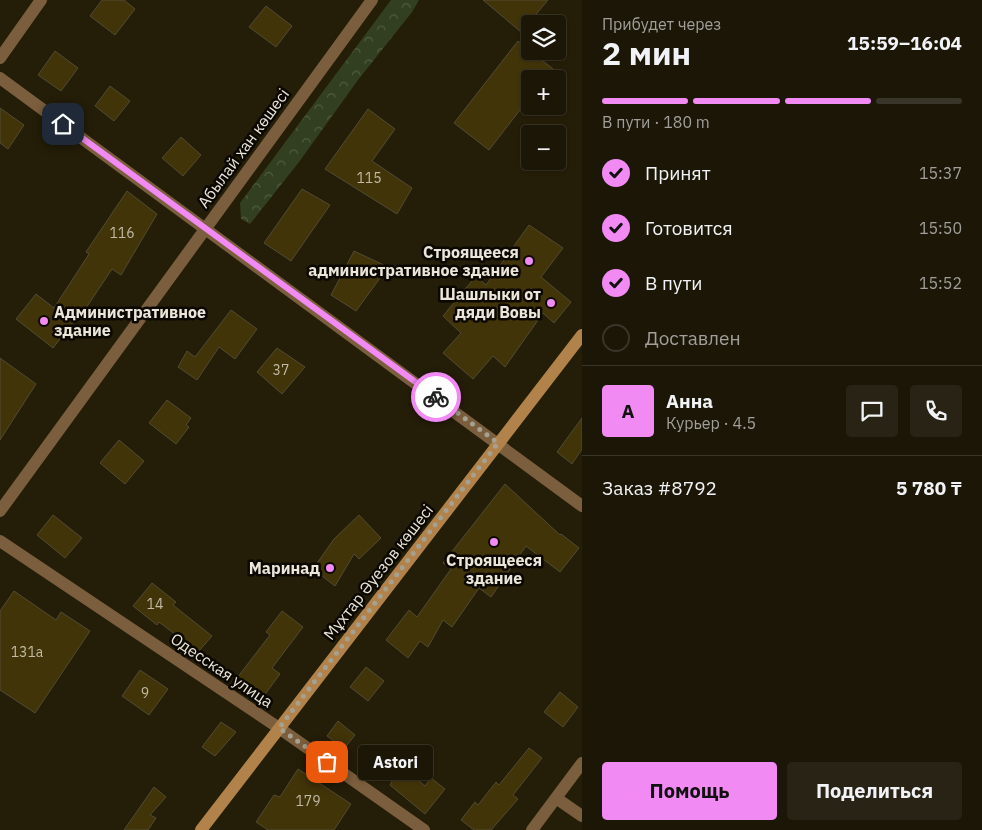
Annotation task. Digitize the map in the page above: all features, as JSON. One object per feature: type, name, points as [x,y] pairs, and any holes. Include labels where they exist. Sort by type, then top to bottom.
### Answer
[{"type":"main road","name":"Мұхтар Әуезов көшесі","points":[[201,830],[582,335]]},
{"type":"street","points":[[0,58],[41,0]]},
{"type":"street","name":"Абылай хан көшесі","points":[[0,510],[372,0]]},
{"type":"street","points":[[0,78],[582,506]]},
{"type":"street","name":"Одесская улица","points":[[0,541],[279,728],[424,830]]},
{"type":"street","points":[[532,830],[582,763]]},
{"type":"street","points":[[556,798],[582,816]]},
{"type":"green space","points":[[391,0],[419,0],[412,12],[358,80],[299,162],[250,224],[241,219],[240,203]]},
{"type":"building","points":[[102,0],[124,0],[135,9],[115,35],[90,16]]},
{"type":"building","points":[[483,0],[548,0],[535,15],[521,15],[521,32]]},
{"type":"building","points":[[266,6],[292,26],[276,47],[249,27]]},
{"type":"building","points":[[518,41],[521,43],[521,60],[542,60],[553,69],[521,70],[521,109],[489,150],[454,123]]},
{"type":"building","points":[[55,51],[78,68],[61,91],[38,75]]},
{"type":"building","points":[[110,86],[130,101],[114,121],[95,106]]},
{"type":"building","points":[[0,108],[24,125],[8,149],[0,143]]},
{"type":"building","points":[[368,109],[395,129],[372,161],[412,188],[397,214],[325,169]]},
{"type":"building","points":[[181,137],[201,155],[183,176],[162,158]]},
{"type":"building","points":[[302,189],[330,205],[291,261],[264,243]]},
{"type":"building","points":[[127,191],[157,214],[121,275],[112,269],[86,308],[53,348],[16,319],[36,294],[54,308],[89,254],[86,252]]},
{"type":"building","points":[[529,225],[563,248],[541,277],[571,302],[554,323],[543,313],[505,367],[493,356],[473,379],[443,353],[461,333],[443,316],[476,276],[486,285]]},
{"type":"building","points":[[354,251],[388,267],[356,311],[331,295]]},
{"type":"building","points":[[231,310],[257,329],[235,359],[219,347],[197,380],[178,367],[187,351],[195,357]]},
{"type":"building","points":[[277,348],[305,367],[282,394],[257,372]]},
{"type":"building","points":[[0,358],[36,384],[0,440]]},
{"type":"building","points":[[167,400],[191,418],[186,425],[189,427],[176,444],[149,423]]},
{"type":"building","points":[[582,418],[582,449],[572,464],[557,452]]},
{"type":"building","points":[[119,440],[144,461],[125,484],[100,463]]},
{"type":"building","points":[[505,484],[560,535],[579,548],[560,572],[526,546],[491,597],[479,588],[452,627],[443,620],[428,647],[420,641],[408,658],[386,640],[409,610],[417,617],[451,569],[443,563]]},
{"type":"building","points":[[53,515],[82,538],[65,558],[37,535]]},
{"type":"building","points":[[359,515],[381,538],[359,559],[354,554],[335,586],[313,569],[334,539]]},
{"type":"building","points":[[152,583],[176,602],[173,605],[212,636],[198,652],[159,622],[157,625],[133,606]]},
{"type":"building","points":[[14,591],[56,620],[61,612],[90,631],[35,713],[0,690],[0,611]]},
{"type":"building","points":[[282,611],[303,627],[272,668],[280,674],[263,697],[237,678],[270,635],[266,632]]},
{"type":"building","points":[[366,667],[384,681],[368,701],[350,687]]},
{"type":"building","points":[[140,670],[168,689],[149,715],[122,696]]},
{"type":"building","points":[[560,692],[578,707],[563,727],[544,712]]},
{"type":"building","points":[[338,721],[355,735],[344,749],[327,736]]},
{"type":"building","points":[[221,722],[236,732],[215,756],[202,747]]},
{"type":"building","points":[[529,748],[542,758],[513,795],[518,799],[491,830],[474,830],[461,820],[475,802],[478,805],[496,782],[499,785]]},
{"type":"building","points":[[400,765],[425,786],[431,778],[445,789],[425,814],[390,785]]},
{"type":"building","points":[[298,769],[351,804],[334,830],[268,830],[256,822],[274,795],[280,797]]},
{"type":"building","points":[[154,787],[166,797],[150,815],[156,818],[148,830],[124,830]]},
{"type":"way so far","points":[[327,762],[279,728],[498,443],[436,397]]},
{"type":"place","name":"Строящееся административное здание","points":[[529,261]]},
{"type":"place","name":"Шашлыки от дяди Вовы","points":[[551,303]]},
{"type":"place","name":"Административное здание","points":[[44,321]]},
{"type":"place","name":"Строящееся здание","points":[[494,542]]},
{"type":"place","name":"Маринад","points":[[330,568]]},
{"type":"place","name":"Astori","points":[[327,762]]},
{"type":"route","points":[[63,124],[436,397]]}]
